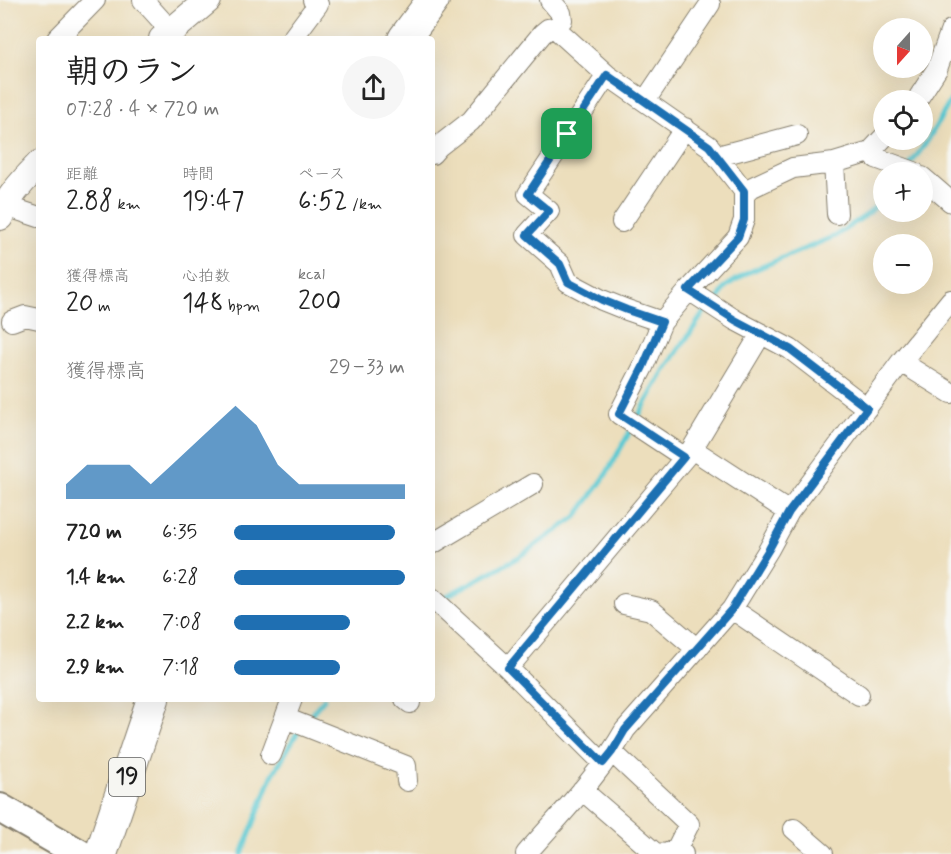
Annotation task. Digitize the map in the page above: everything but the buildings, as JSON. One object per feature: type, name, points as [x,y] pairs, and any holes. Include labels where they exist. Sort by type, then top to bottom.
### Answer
[{"type":"main road","points":[[406,36],[433,0]]},
{"type":"main road","name":"19","points":[[101,854],[152,702]]},
{"type":"main road","points":[[0,808],[80,854]]},
{"type":"street","points":[[52,36],[95,0]]},
{"type":"street","points":[[142,0],[166,35],[208,0]]},
{"type":"street","points":[[294,36],[318,4],[313,0]]},
{"type":"street","points":[[435,151],[471,121],[542,34],[555,28],[562,20],[561,13],[550,0]]},
{"type":"street","points":[[645,101],[710,4]]},
{"type":"street","points":[[555,28],[607,75],[709,146],[744,191],[744,220],[738,237],[688,290],[662,322],[643,367],[619,414],[789,512]]},
{"type":"street","points":[[923,90],[937,69],[951,30]]},
{"type":"street","points":[[607,75],[528,194],[549,211],[527,235],[560,264],[568,282],[610,303],[662,322]]},
{"type":"street","points":[[622,222],[685,128]]},
{"type":"street","points":[[718,156],[797,135]]},
{"type":"street","points":[[744,191],[793,168],[834,164],[870,152],[873,149]]},
{"type":"street","points":[[870,152],[876,158],[887,162]]},
{"type":"street","points":[[834,164],[837,214]]},
{"type":"street","points":[[36,167],[1,209],[36,216]]},
{"type":"street","points":[[933,186],[951,202]]},
{"type":"street","points":[[688,290],[735,320],[790,349],[867,408]]},
{"type":"street","points":[[526,854],[582,790],[625,730],[732,609],[789,512],[901,362],[951,300]]},
{"type":"street","points":[[12,321],[26,316],[36,318]]},
{"type":"street","points":[[508,668],[688,453],[761,334]]},
{"type":"street","points":[[901,362],[951,393]]},
{"type":"street","points":[[435,542],[533,484]]},
{"type":"street","points":[[435,601],[607,758],[689,824],[680,851],[667,854],[655,853],[582,790]]},
{"type":"street","points":[[624,604],[651,610],[697,649]]},
{"type":"street","points":[[732,609],[859,695]]},
{"type":"street","points":[[271,755],[291,702]]},
{"type":"street","points":[[285,718],[406,766],[407,781]]},
{"type":"street","points":[[794,829],[823,854]]},
{"type":"waterway","points":[[912,162],[951,100]]},
{"type":"waterway","points":[[713,301],[719,298],[725,287],[747,273],[835,236],[873,209]]},
{"type":"waterway","points":[[439,600],[519,557],[576,517],[604,478],[661,376],[707,308]]},
{"type":"waterway","points":[[305,721],[321,702]]},
{"type":"waterway","points":[[242,854],[272,776],[300,728]]},
{"type":"route","points":[[607,75],[709,146],[744,191],[744,220],[738,237],[688,290],[735,320],[790,349],[867,408],[789,512],[732,609],[625,730],[603,763],[508,668],[684,457],[619,414],[643,367],[662,322],[602,300],[568,282],[560,264],[527,235],[549,211],[528,194],[567,134],[607,75]]}]
